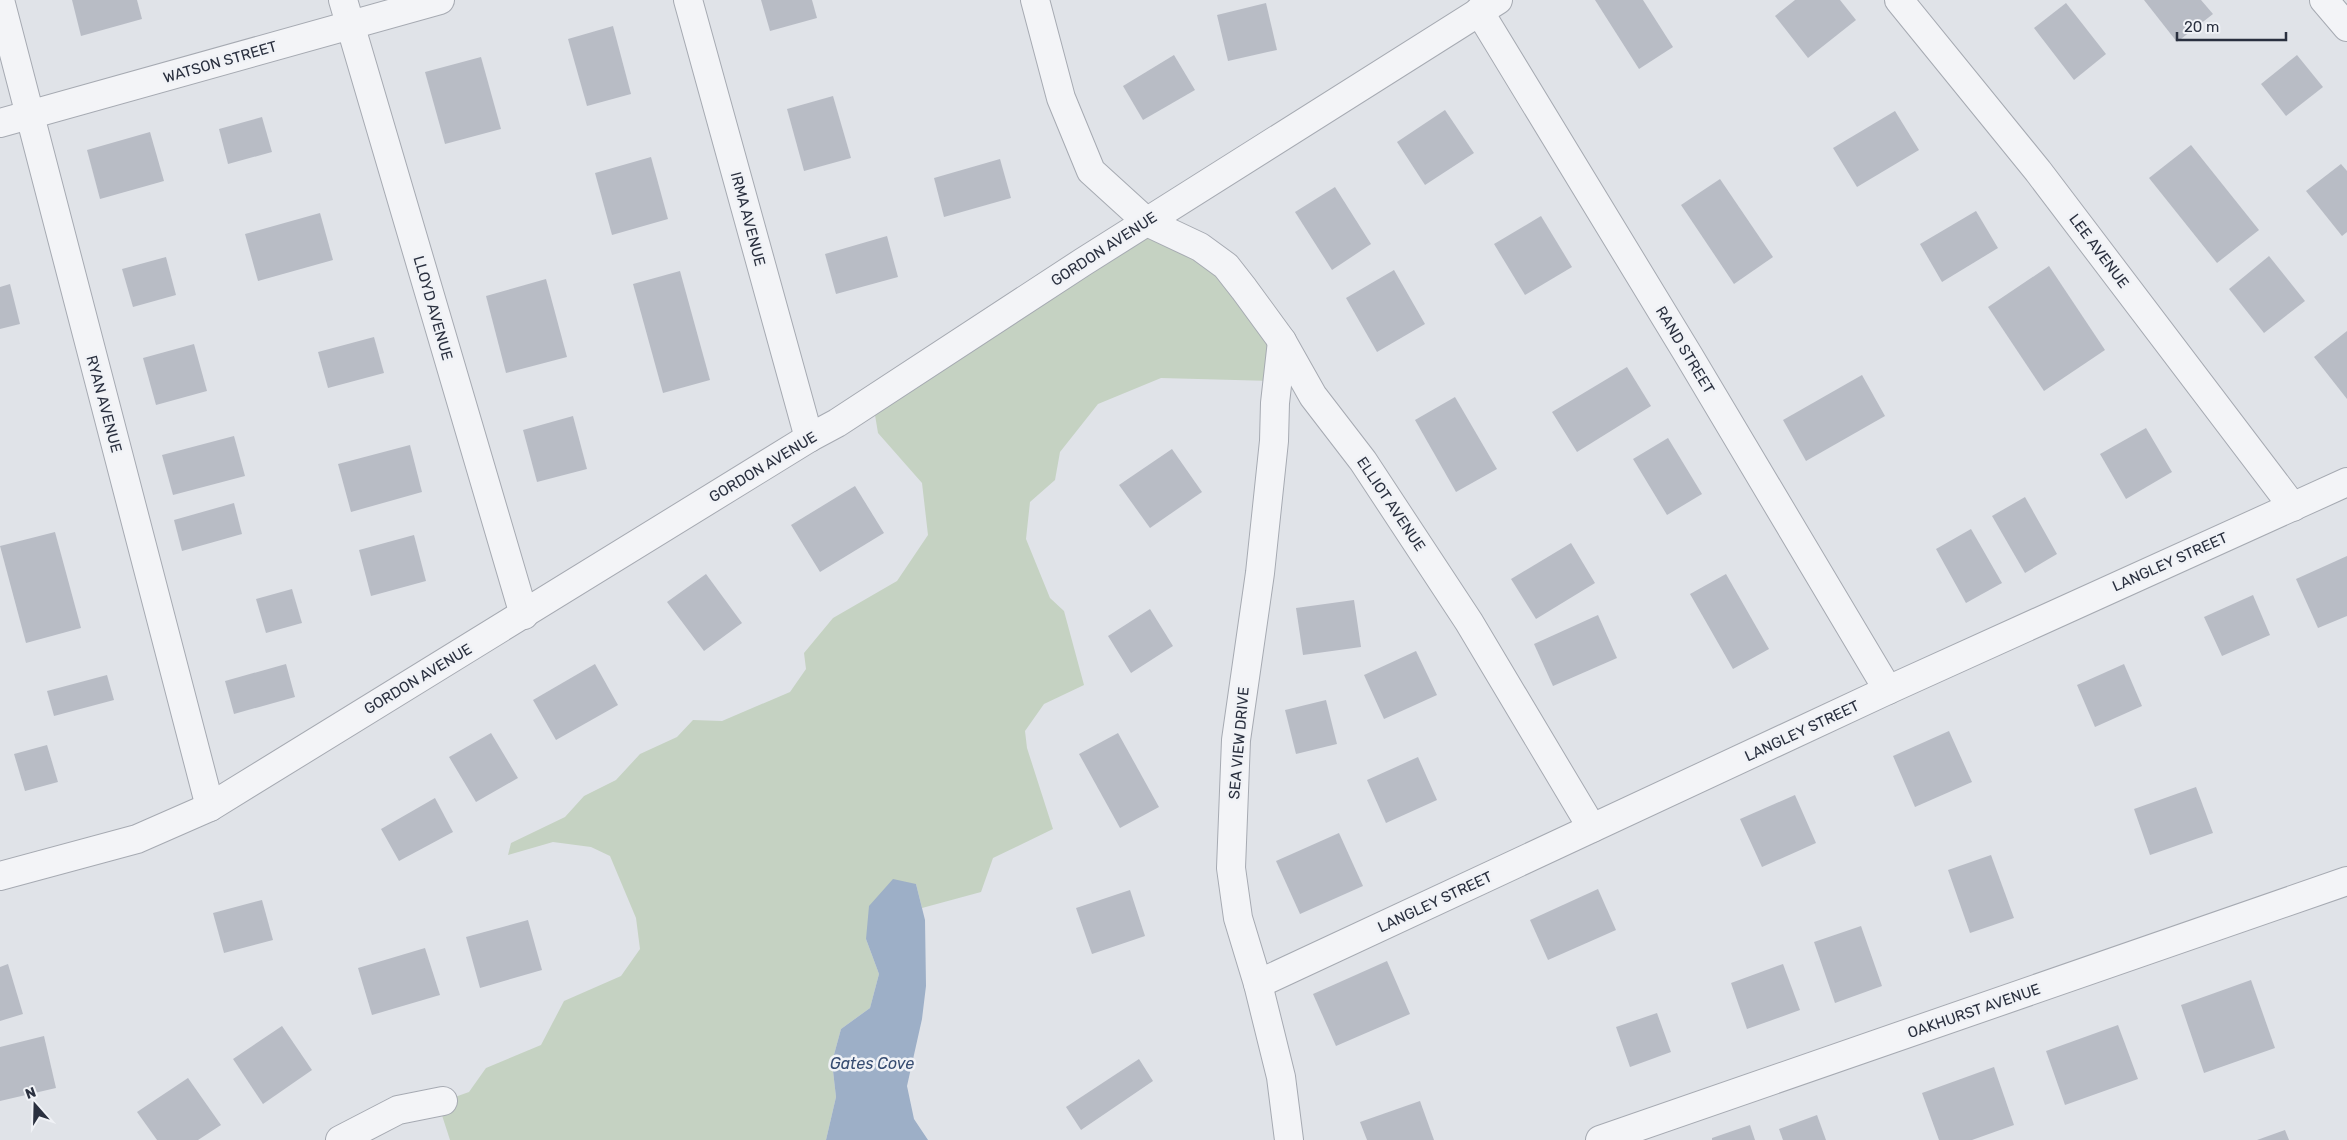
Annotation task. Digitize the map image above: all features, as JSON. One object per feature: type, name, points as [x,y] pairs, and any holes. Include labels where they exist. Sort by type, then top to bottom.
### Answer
[{"type":"street","name":"RYAN AVENUE","points":[[0,0],[210,807]]},
{"type":"street","name":"WATSON STREET","points":[[0,123],[29,116],[346,12],[440,0]]},
{"type":"street","name":"IRMA AVENUE","points":[[688,0],[809,438]]},
{"type":"street","name":"ELLIOT AVENUE","points":[[1035,0],[1061,98],[1091,171],[1147,222],[1200,247],[1226,266],[1282,341],[1313,396],[1363,461],[1469,622],[1592,828]]},
{"type":"street","name":"LEE AVENUE","points":[[1899,0],[2038,171],[2293,507]]},
{"type":"street","points":[[2324,0],[2347,27]]},
{"type":"street","name":"GORDON AVENUE","points":[[0,876],[137,838],[210,807],[809,438],[837,424],[1147,222],[1488,6]]},
{"type":"street","name":"RAND STREET","points":[[1488,6],[1694,364],[1888,690]]},
{"type":"street","name":"LLOYD AVENUE","points":[[346,12],[524,615]]},
{"type":"street","name":"SEA VIEW DRIVE","points":[[1282,341],[1260,573],[1236,740],[1231,868],[1238,918],[1258,984],[1281,1077],[1289,1140]]},
{"type":"street","name":"LANGLEY STREET","points":[[1258,984],[1888,690],[2347,482]]},
{"type":"street","name":"OAKHURST AVENUE","points":[[1600,1140],[2347,880]]},
{"type":"street","points":[[340,1140],[398,1110],[444,1101]]},
{"type":"green space","points":[[1148,216],[1205,245],[1284,345],[1272,381],[1161,378],[1098,404],[1060,452],[1055,480],[1030,502],[1026,539],[1050,598],[1064,611],[1084,685],[1044,704],[1025,731],[1027,748],[1053,829],[993,858],[981,892],[922,908],[916,884],[866,939],[879,974],[870,1008],[841,1029],[832,1062],[836,1097],[826,1140],[450,1140],[438,1103],[469,1092],[486,1068],[541,1045],[564,1001],[621,976],[640,949],[636,918],[610,856],[591,847],[553,842],[508,855],[511,843],[565,817],[584,796],[616,780],[640,754],[677,737],[693,720],[722,721],[790,692],[806,669],[804,653],[833,618],[897,581],[928,535],[922,483],[878,433],[872,397]]},
{"type":"water","name":"Gates Cove","points":[[893,879],[916,884],[925,920],[926,986],[922,1019],[907,1086],[914,1119],[928,1140],[826,1140],[836,1097],[832,1062],[841,1029],[870,1008],[879,974],[866,939],[869,906]]},
{"type":"building","points":[[72,0],[137,0],[142,19],[81,36]]},
{"type":"building","points":[[761,0],[812,0],[817,18],[770,31]]},
{"type":"building","points":[[1595,0],[1643,0],[1673,47],[1639,69]]},
{"type":"building","points":[[1795,0],[1840,0],[1856,20],[1808,58],[1775,16]]},
{"type":"building","points":[[2144,0],[2201,0],[2213,14],[2177,42]]},
{"type":"building","points":[[1266,3],[1277,50],[1228,61],[1217,15]]},
{"type":"building","points":[[2066,3],[2106,54],[2074,80],[2034,28]]},
{"type":"building","points":[[613,26],[631,94],[587,106],[568,39]]},
{"type":"building","points":[[1174,55],[1195,90],[1143,120],[1123,86]]},
{"type":"building","points":[[2297,55],[2323,87],[2286,116],[2261,84]]},
{"type":"building","points":[[481,57],[501,129],[445,144],[425,72]]},
{"type":"building","points":[[833,96],[851,158],[804,171],[787,109]]},
{"type":"building","points":[[1445,110],[1474,153],[1425,185],[1397,142]]},
{"type":"building","points":[[1895,111],[1919,150],[1857,187],[1833,148]]},
{"type":"building","points":[[262,117],[272,152],[228,164],[219,129]]},
{"type":"building","points":[[150,132],[164,181],[100,199],[87,150]]},
{"type":"building","points":[[2191,145],[2259,230],[2217,263],[2149,178]]},
{"type":"building","points":[[651,157],[668,219],[612,235],[595,173]]},
{"type":"building","points":[[1000,159],[1011,198],[944,217],[934,178]]},
{"type":"building","points":[[2341,164],[2347,171],[2347,232],[2342,236],[2306,191]]},
{"type":"building","points":[[1720,179],[1773,257],[1734,284],[1681,205]]},
{"type":"building","points":[[1335,187],[1371,244],[1332,270],[1295,212]]},
{"type":"building","points":[[1976,211],[1998,248],[1942,282],[1920,244]]},
{"type":"building","points":[[320,213],[333,260],[258,281],[245,234]]},
{"type":"building","points":[[1541,216],[1572,267],[1525,295],[1494,244]]},
{"type":"building","points":[[887,236],[898,277],[836,294],[825,254]]},
{"type":"building","points":[[2269,256],[2305,301],[2264,333],[2229,289]]},
{"type":"building","points":[[166,257],[176,295],[133,307],[122,269]]},
{"type":"building","points":[[2049,266],[2105,350],[2044,391],[1988,307]]},
{"type":"building","points":[[1394,270],[1425,324],[1377,352],[1346,298]]},
{"type":"building","points":[[680,271],[710,380],[663,393],[633,284]]},
{"type":"building","points":[[546,279],[567,357],[506,373],[486,296]]},
{"type":"building","points":[[10,284],[20,324],[0,329],[0,287]]},
{"type":"building","points":[[2347,331],[2347,399],[2314,357]]},
{"type":"building","points":[[374,337],[384,373],[328,388],[318,352]]},
{"type":"building","points":[[194,344],[207,391],[156,405],[143,358]]},
{"type":"building","points":[[1627,367],[1651,406],[1577,452],[1552,412]]},
{"type":"building","points":[[1862,375],[1885,416],[1806,461],[1783,420]]},
{"type":"building","points":[[1455,397],[1497,469],[1456,492],[1415,420]]},
{"type":"building","points":[[573,416],[587,469],[537,482],[523,430]]},
{"type":"building","points":[[2146,428],[2172,472],[2126,499],[2100,454]]},
{"type":"building","points":[[234,436],[245,476],[173,495],[162,455]]},
{"type":"building","points":[[1668,438],[1702,494],[1667,515],[1633,459]]},
{"type":"building","points":[[410,445],[422,492],[351,512],[338,464]]},
{"type":"building","points":[[1172,449],[1202,492],[1150,528],[1119,485]]},
{"type":"building","points":[[855,486],[884,533],[820,572],[791,525]]},
{"type":"building","points":[[2025,497],[2057,554],[2025,573],[1992,516]]},
{"type":"building","points":[[234,503],[242,534],[182,551],[174,520]]},
{"type":"building","points":[[1971,529],[2002,583],[1966,603],[1936,549]]},
{"type":"building","points":[[55,532],[81,628],[26,643],[0,546]]},
{"type":"building","points":[[414,535],[426,581],[371,596],[359,550]]},
{"type":"building","points":[[1571,543],[1595,583],[1536,619],[1511,579]]},
{"type":"building","points":[[2347,556],[2347,616],[2318,628],[2296,579]]},
{"type":"building","points":[[706,574],[742,623],[704,651],[667,602]]},
{"type":"building","points":[[1726,574],[1769,649],[1733,669],[1690,594]]},
{"type":"building","points":[[292,589],[302,623],[266,633],[256,599]]},
{"type":"building","points":[[2253,595],[2270,635],[2222,656],[2204,617]]},
{"type":"building","points":[[1354,600],[1361,647],[1303,655],[1296,608]]},
{"type":"building","points":[[1150,609],[1173,646],[1131,673],[1108,636]]},
{"type":"building","points":[[1598,615],[1617,658],[1553,686],[1534,644]]},
{"type":"building","points":[[1416,651],[1437,695],[1384,719],[1364,675]]},
{"type":"building","points":[[286,664],[295,697],[234,714],[225,681]]},
{"type":"building","points":[[595,664],[618,705],[556,740],[533,700]]},
{"type":"building","points":[[2124,664],[2142,706],[2095,727],[2077,685]]},
{"type":"building","points":[[107,675],[114,700],[54,716],[47,691]]},
{"type":"building","points":[[1326,700],[1337,744],[1296,754],[1285,710]]},
{"type":"building","points":[[1949,731],[1972,782],[1915,807],[1893,756]]},
{"type":"building","points":[[491,733],[518,778],[476,802],[449,757]]},
{"type":"building","points":[[1118,733],[1159,807],[1120,828],[1079,754]]},
{"type":"building","points":[[47,745],[58,782],[25,791],[14,754]]},
{"type":"building","points":[[1418,757],[1437,800],[1386,823],[1367,780]]},
{"type":"building","points":[[2196,787],[2213,833],[2150,855],[2134,809]]},
{"type":"building","points":[[1795,795],[1816,843],[1762,867],[1740,819]]},
{"type":"building","points":[[435,798],[453,832],[399,861],[381,829]]},
{"type":"building","points":[[1339,833],[1363,886],[1300,914],[1276,861]]},
{"type":"building","points":[[1991,855],[2014,918],[1970,933],[1948,870]]},
{"type":"building","points":[[1598,889],[1616,930],[1548,960],[1530,920]]},
{"type":"building","points":[[1130,890],[1145,936],[1092,954],[1076,908]]},
{"type":"building","points":[[262,900],[273,940],[224,953],[213,913]]},
{"type":"building","points":[[528,920],[542,970],[480,988],[466,937]]},
{"type":"building","points":[[1861,926],[1882,986],[1835,1003],[1814,942]]},
{"type":"building","points":[[425,948],[440,995],[372,1015],[358,968]]},
{"type":"building","points":[[1387,961],[1410,1014],[1336,1046],[1313,994]]},
{"type":"building","points":[[8,964],[23,1014],[0,1021],[0,967]]},
{"type":"building","points":[[1783,964],[1800,1010],[1747,1029],[1731,983]]},
{"type":"building","points":[[2251,980],[2275,1048],[2204,1073],[2181,1005]]},
{"type":"building","points":[[1657,1013],[1671,1052],[1630,1067],[1616,1027]]},
{"type":"building","points":[[2118,1025],[2138,1079],[2065,1105],[2046,1051]]},
{"type":"building","points":[[282,1026],[312,1070],[263,1104],[233,1059]]},
{"type":"building","points":[[44,1036],[56,1088],[0,1101],[0,1047]]},
{"type":"building","points":[[1139,1059],[1153,1081],[1081,1130],[1066,1107]]},
{"type":"building","points":[[1994,1067],[2014,1125],[1972,1140],[1939,1140],[1922,1093]]},
{"type":"building","points":[[188,1078],[221,1125],[198,1140],[157,1140],[137,1112]]},
{"type":"building","points":[[1420,1101],[1434,1140],[1367,1140],[1360,1122]]},
{"type":"building","points":[[1817,1115],[1826,1140],[1783,1140],[1779,1129]]},
{"type":"building","points":[[1750,1125],[1755,1140],[1712,1140],[1712,1138]]},
{"type":"building","points":[[2285,1130],[2289,1140],[2257,1140]]}]
